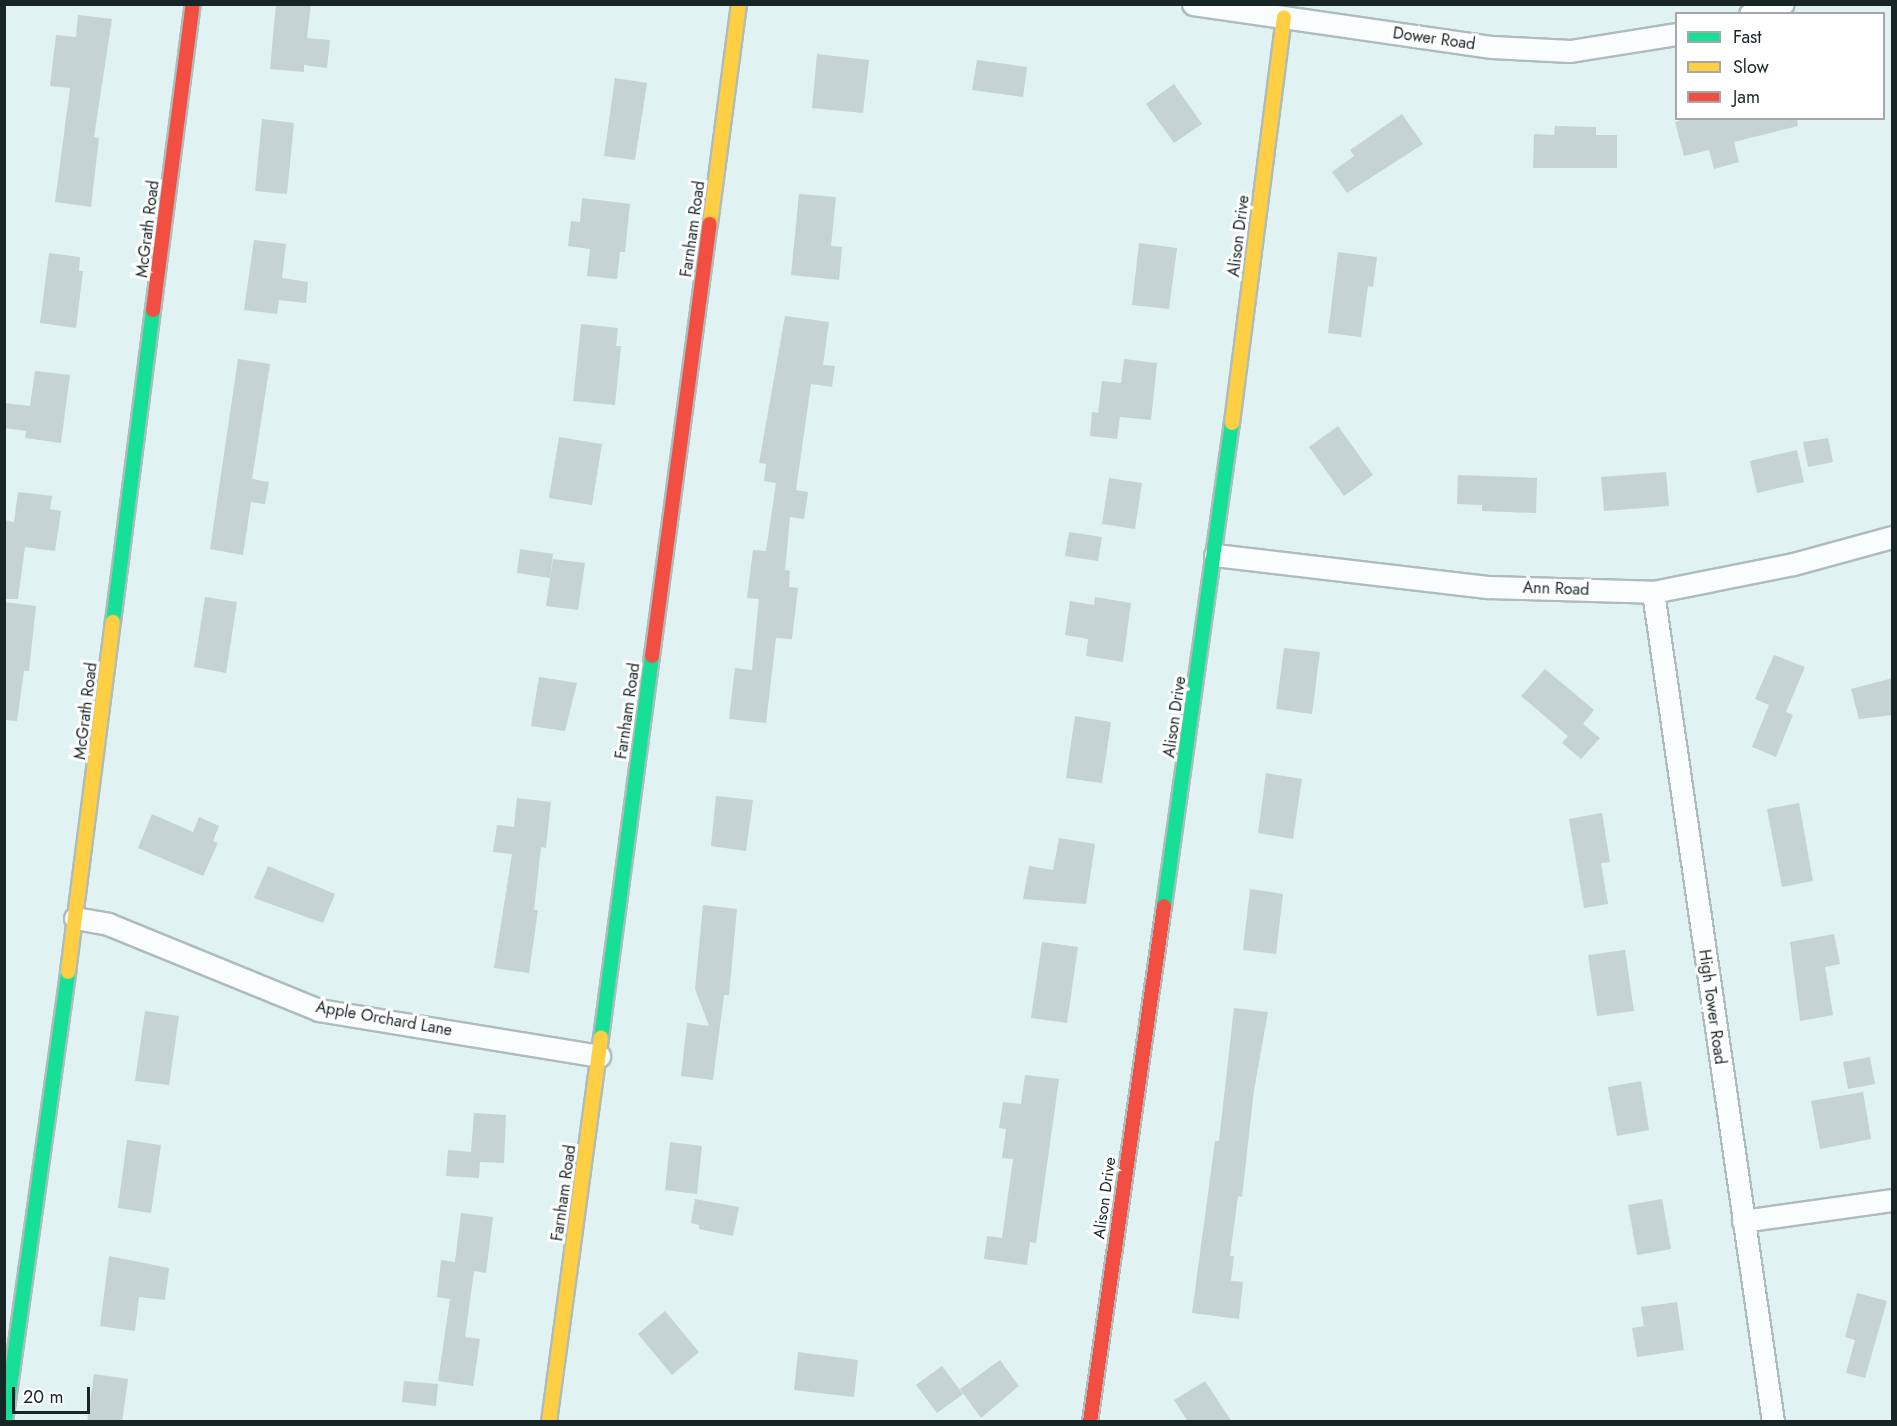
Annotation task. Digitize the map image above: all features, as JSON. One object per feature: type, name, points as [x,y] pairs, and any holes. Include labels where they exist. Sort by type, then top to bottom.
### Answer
[{"type":"street","name":"McGrath Road","points":[[4,1422],[75,918],[193,4]]},
{"type":"street","name":"Farnham Road","points":[[549,1422],[739,4]]},
{"type":"street","name":"Dower Road","points":[[1193,4],[1492,47],[1570,51],[1675,34]]},
{"type":"street","points":[[1756,12],[1782,4]]},
{"type":"street","name":"Alison Drive","points":[[1090,1422],[1215,555],[1284,17]]},
{"type":"street","name":"Ann Road","points":[[1215,555],[1489,587],[1653,592],[1793,564],[1893,537]]},
{"type":"street","name":"High Tower Road","points":[[1653,592],[1773,1422]]},
{"type":"street","name":"Apple Orchard Lane","points":[[75,918],[108,924],[319,1010],[599,1056]]},
{"type":"street","points":[[1743,1221],[1893,1200]]},
{"type":"building","points":[[276,4],[311,4],[307,38],[330,40],[327,68],[304,65],[304,72],[270,69]]},
{"type":"building","points":[[78,15],[112,19],[94,137],[99,138],[91,207],[55,202],[70,88],[50,86],[56,35],[76,37]]},
{"type":"building","points":[[817,54],[869,60],[863,113],[812,108]]},
{"type":"building","points":[[977,60],[1027,67],[1023,97],[972,90]]},
{"type":"building","points":[[615,78],[647,83],[635,160],[604,156]]},
{"type":"building","points":[[1174,84],[1202,124],[1174,143],[1146,104]]},
{"type":"building","points":[[1402,114],[1423,144],[1347,193],[1332,172],[1354,156],[1350,150]]},
{"type":"building","points":[[262,119],[294,123],[287,194],[255,191]]},
{"type":"building","points":[[1682,120],[1797,120],[1798,126],[1734,142],[1739,162],[1714,169],[1709,150],[1684,156],[1675,122]]},
{"type":"building","points":[[1555,126],[1596,127],[1596,135],[1617,135],[1617,168],[1533,168],[1534,134],[1554,135]]},
{"type":"building","points":[[799,194],[836,197],[831,246],[842,247],[839,280],[791,275]]},
{"type":"building","points":[[582,198],[630,204],[625,252],[620,252],[617,279],[587,276],[590,249],[568,246],[571,221],[580,222]]},
{"type":"building","points":[[254,240],[286,244],[282,278],[308,282],[306,303],[279,300],[277,314],[244,310]]},
{"type":"building","points":[[1139,243],[1177,248],[1169,309],[1132,305]]},
{"type":"building","points":[[1338,252],[1377,257],[1373,287],[1368,286],[1361,337],[1328,333]]},
{"type":"building","points":[[49,253],[80,257],[79,271],[83,271],[76,328],[40,323]]},
{"type":"building","points":[[785,316],[829,322],[823,365],[835,366],[832,387],[811,384],[796,490],[808,492],[804,519],[790,517],[785,570],[790,571],[789,587],[798,588],[792,639],[776,638],[766,723],[729,719],[735,668],[752,670],[759,599],[747,598],[753,550],[766,551],[776,483],[764,481],[766,464],[759,463]]},
{"type":"building","points":[[581,324],[618,328],[616,346],[621,346],[615,405],[573,401]]},
{"type":"building","points":[[238,359],[270,364],[252,479],[269,482],[265,504],[251,502],[243,555],[210,549]]},
{"type":"building","points":[[1124,359],[1157,363],[1151,420],[1120,417],[1117,439],[1090,436],[1092,412],[1098,413],[1102,381],[1121,383]]},
{"type":"building","points":[[35,371],[70,375],[61,443],[25,438],[26,431],[4,428],[4,403],[30,406]]},
{"type":"building","points":[[1338,426],[1373,475],[1344,496],[1309,447]]},
{"type":"building","points":[[559,437],[602,444],[592,505],[549,498]]},
{"type":"building","points":[[1828,438],[1833,462],[1808,467],[1803,442]]},
{"type":"building","points":[[1797,450],[1804,482],[1757,493],[1750,461]]},
{"type":"building","points":[[1666,472],[1669,506],[1604,511],[1601,477]]},
{"type":"building","points":[[1458,475],[1537,478],[1536,513],[1482,511],[1482,505],[1457,504]]},
{"type":"building","points":[[1109,478],[1142,483],[1135,529],[1102,524]]},
{"type":"building","points":[[18,492],[52,496],[50,509],[61,511],[55,551],[25,547],[18,599],[4,599],[4,520],[14,522]]},
{"type":"building","points":[[1069,532],[1102,537],[1098,561],[1065,556]]},
{"type":"building","points":[[520,549],[553,554],[550,578],[517,573]]},
{"type":"building","points":[[553,559],[585,563],[578,610],[546,606]]},
{"type":"building","points":[[205,597],[237,602],[226,673],[194,667]]},
{"type":"building","points":[[1095,597],[1131,603],[1123,662],[1086,656],[1088,639],[1065,635],[1070,601],[1094,605]]},
{"type":"building","points":[[4,602],[36,606],[29,671],[24,671],[17,721],[4,720]]},
{"type":"building","points":[[1284,648],[1320,652],[1312,714],[1276,709]]},
{"type":"building","points":[[1774,655],[1805,667],[1786,712],[1793,715],[1776,757],[1752,747],[1769,705],[1755,699]]},
{"type":"building","points":[[1545,669],[1594,710],[1583,724],[1600,738],[1581,759],[1562,743],[1568,736],[1521,696]]},
{"type":"building","points":[[539,677],[577,683],[565,731],[531,726]]},
{"type":"building","points":[[1893,678],[1893,715],[1859,719],[1851,689]]},
{"type":"building","points":[[1075,716],[1111,722],[1102,783],[1066,778]]},
{"type":"building","points":[[1266,773],[1302,779],[1293,839],[1258,833]]},
{"type":"building","points":[[716,796],[753,800],[746,851],[711,846]]},
{"type":"building","points":[[517,798],[551,802],[546,848],[541,847],[534,910],[538,910],[529,973],[494,968],[512,854],[493,852],[497,825],[514,827]]},
{"type":"building","points":[[1799,803],[1813,881],[1782,887],[1767,809]]},
{"type":"building","points":[[1602,813],[1610,862],[1601,863],[1608,904],[1584,908],[1569,819]]},
{"type":"building","points":[[152,814],[193,832],[199,817],[219,826],[213,841],[218,843],[203,876],[138,848]]},
{"type":"building","points":[[1059,838],[1095,844],[1086,904],[1023,899],[1029,866],[1053,870]]},
{"type":"building","points":[[268,866],[335,894],[323,923],[254,898]]},
{"type":"building","points":[[1250,889],[1283,894],[1276,954],[1243,950]]},
{"type":"building","points":[[703,905],[737,909],[729,995],[724,995],[713,1080],[681,1076],[687,1023],[709,1026],[695,989]]},
{"type":"building","points":[[1834,934],[1840,964],[1825,967],[1833,1015],[1800,1021],[1790,942]]},
{"type":"building","points":[[1042,942],[1078,947],[1067,1023],[1031,1018]]},
{"type":"building","points":[[1625,950],[1634,1011],[1597,1016],[1588,955]]},
{"type":"building","points":[[1234,1008],[1268,1012],[1254,1090],[1242,1197],[1238,1196],[1230,1256],[1234,1256],[1231,1281],[1243,1282],[1239,1319],[1192,1313],[1215,1141],[1219,1141]]},
{"type":"building","points":[[145,1011],[179,1016],[169,1085],[135,1081]]},
{"type":"building","points":[[1870,1057],[1875,1084],[1848,1089],[1843,1062]]},
{"type":"building","points":[[1025,1075],[1059,1079],[1036,1243],[1030,1242],[1027,1265],[984,1259],[987,1236],[1002,1238],[1013,1159],[1002,1158],[1006,1129],[999,1128],[1003,1102],[1021,1104]]},
{"type":"building","points":[[1641,1081],[1649,1130],[1617,1136],[1608,1087]]},
{"type":"building","points":[[1863,1092],[1871,1139],[1820,1149],[1811,1101]]},
{"type":"building","points":[[474,1113],[506,1115],[504,1163],[480,1162],[479,1178],[446,1176],[448,1150],[471,1152]]},
{"type":"building","points":[[127,1140],[161,1145],[151,1213],[118,1208]]},
{"type":"building","points":[[670,1142],[702,1146],[697,1194],[665,1190]]},
{"type":"building","points":[[695,1199],[739,1207],[733,1236],[699,1229],[699,1225],[691,1223]]},
{"type":"building","points":[[1662,1199],[1671,1249],[1637,1255],[1628,1205]]},
{"type":"building","points":[[461,1213],[493,1217],[486,1273],[474,1271],[465,1337],[480,1339],[473,1386],[438,1381],[450,1299],[437,1297],[441,1260],[455,1262]]},
{"type":"building","points":[[109,1256],[169,1268],[165,1300],[139,1297],[135,1331],[100,1326]]},
{"type":"building","points":[[1857,1293],[1887,1301],[1865,1378],[1846,1373],[1855,1340],[1845,1337]]},
{"type":"building","points":[[1677,1302],[1684,1350],[1637,1357],[1632,1328],[1644,1326],[1641,1307]]},
{"type":"building","points":[[665,1311],[699,1352],[672,1375],[638,1334]]},
{"type":"building","points":[[798,1352],[858,1360],[854,1397],[794,1390]]},
{"type":"building","points":[[1000,1360],[1019,1386],[981,1418],[960,1389]]},
{"type":"building","points":[[942,1366],[963,1394],[937,1413],[916,1385]]},
{"type":"building","points":[[94,1374],[128,1379],[122,1422],[87,1422]]},
{"type":"building","points":[[404,1381],[438,1384],[436,1406],[402,1402]]},
{"type":"building","points":[[1205,1381],[1232,1422],[1188,1422],[1174,1400]]},
{"type":"traffic: fast","points":[[113,622],[153,310]]},
{"type":"traffic: fast","points":[[1164,906],[1232,423]]},
{"type":"traffic: fast","points":[[601,1038],[652,656]]},
{"type":"traffic: fast","points":[[5,1422],[68,972]]},
{"type":"traffic: slow","points":[[710,224],[739,4]]},
{"type":"traffic: slow","points":[[1232,423],[1284,17]]},
{"type":"traffic: slow","points":[[68,972],[113,622]]},
{"type":"traffic: slow","points":[[549,1422],[601,1038]]},
{"type":"traffic: jam","points":[[153,310],[193,4]]},
{"type":"traffic: jam","points":[[652,656],[710,224]]},
{"type":"traffic: jam","points":[[1090,1422],[1164,906]]}]
